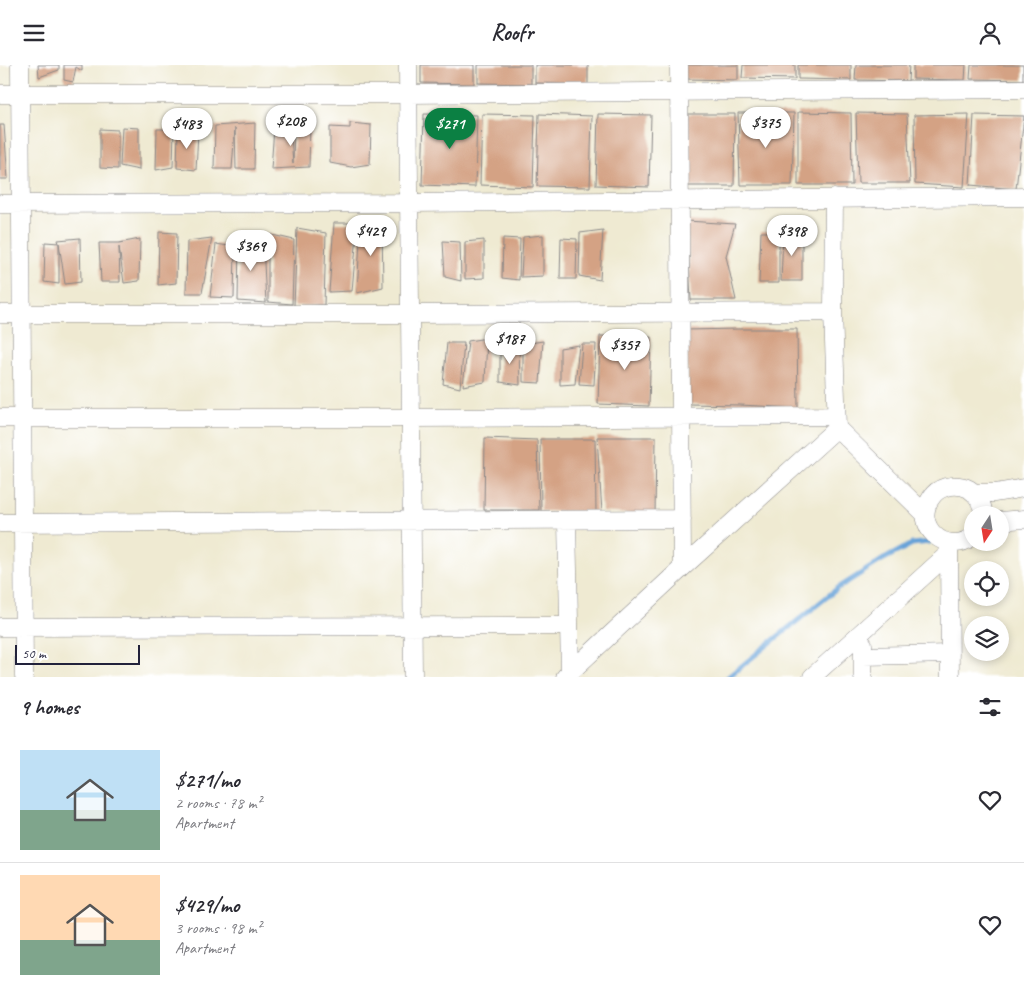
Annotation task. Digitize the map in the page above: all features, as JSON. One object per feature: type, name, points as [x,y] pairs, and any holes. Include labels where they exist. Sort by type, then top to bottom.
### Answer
[{"type":"street","points":[[20,65],[24,677]]},
{"type":"street","points":[[408,65],[413,677]]},
{"type":"street","points":[[679,65],[682,568]]},
{"type":"street","points":[[0,95],[1024,89]]},
{"type":"street","points":[[0,204],[409,203],[1024,197]]},
{"type":"street","points":[[834,199],[833,312],[836,422],[925,514]]},
{"type":"street","points":[[0,314],[833,312]]},
{"type":"street","points":[[0,418],[681,417],[836,422]]},
{"type":"street","points":[[567,675],[836,422]]},
{"type":"street","points":[[950,677],[949,548],[929,529],[925,514],[928,503],[934,494],[943,488],[954,485],[964,487],[974,493],[979,498],[982,506]]},
{"type":"street","points":[[974,493],[995,493],[1024,488]]},
{"type":"street","points":[[0,523],[682,519]]},
{"type":"street","points":[[1009,520],[1024,519]]},
{"type":"street","points":[[567,520],[569,626],[567,675]]},
{"type":"street","points":[[812,677],[949,548],[956,543],[964,542]]},
{"type":"street","points":[[0,627],[569,626]]},
{"type":"street","points":[[863,631],[863,677]]},
{"type":"street","points":[[863,656],[950,654]]},
{"type":"building","points":[[38,65],[59,65],[59,70],[39,77]]},
{"type":"building","points":[[64,65],[82,65],[82,71],[76,67],[73,82],[64,80]]},
{"type":"building","points":[[421,65],[474,65],[474,84],[421,83]]},
{"type":"building","points":[[478,65],[531,65],[531,84],[478,83]]},
{"type":"building","points":[[535,65],[588,65],[588,84],[535,83]]},
{"type":"building","points":[[685,65],[738,65],[738,80],[685,79]]},
{"type":"building","points":[[743,65],[795,65],[795,79],[742,78]]},
{"type":"building","points":[[798,65],[851,65],[851,80],[798,79]]},
{"type":"building","points":[[856,65],[909,65],[908,81],[855,80]]},
{"type":"building","points":[[913,65],[966,65],[965,80],[913,79]]},
{"type":"building","points":[[971,65],[1023,65],[1023,80],[970,79]]},
{"type":"building","points":[[798,112],[851,113],[852,185],[798,185]]},
{"type":"building","points":[[738,113],[794,113],[792,185],[740,185]]},
{"type":"building","points":[[856,113],[907,114],[910,183],[858,183]]},
{"type":"building","points":[[424,114],[477,115],[475,187],[422,185]]},
{"type":"building","points":[[482,114],[535,115],[533,187],[480,185]]},
{"type":"building","points":[[539,114],[592,116],[590,187],[537,186]]},
{"type":"building","points":[[598,114],[651,115],[649,187],[596,185]]},
{"type":"building","points":[[683,114],[735,114],[734,186],[686,186]]},
{"type":"building","points":[[969,114],[964,187],[915,184],[914,115]]},
{"type":"building","points":[[974,115],[1024,116],[1016,189],[970,185]]},
{"type":"building","points":[[290,122],[293,164],[294,124],[310,123],[309,167],[271,169],[274,128]]},
{"type":"building","points":[[255,123],[254,169],[236,169],[235,128],[232,169],[214,169],[215,126]]},
{"type":"building","points":[[350,123],[371,125],[370,164],[351,167],[330,163],[330,127],[350,128]]},
{"type":"building","points":[[0,125],[4,125],[8,179],[0,179]]},
{"type":"building","points":[[122,127],[139,128],[139,170],[120,166]]},
{"type":"building","points":[[100,129],[118,130],[118,169],[100,168]]},
{"type":"building","points":[[157,129],[174,129],[173,167],[156,170]]},
{"type":"building","points":[[178,130],[198,132],[196,170],[177,168]]},
{"type":"building","points":[[687,221],[735,224],[726,256],[736,300],[691,300]]},
{"type":"building","points":[[361,222],[382,223],[383,287],[357,293]]},
{"type":"building","points":[[334,223],[358,223],[352,291],[329,292]]},
{"type":"building","points":[[297,228],[326,233],[324,305],[294,306]]},
{"type":"building","points":[[603,230],[600,280],[579,276],[580,233]]},
{"type":"building","points":[[802,231],[802,281],[781,281],[783,235]]},
{"type":"building","points":[[159,232],[177,233],[176,283],[158,285]]},
{"type":"building","points":[[761,232],[779,232],[779,283],[759,283]]},
{"type":"building","points":[[268,234],[294,240],[292,304],[268,302]]},
{"type":"building","points":[[543,235],[543,276],[521,277],[523,237]]},
{"type":"building","points":[[80,238],[81,282],[65,284],[58,240]]},
{"type":"building","points":[[212,238],[202,293],[186,293],[187,241]]},
{"type":"building","points":[[503,238],[520,239],[519,280],[502,278]]},
{"type":"building","points":[[561,238],[577,239],[576,279],[560,279]]},
{"type":"building","points":[[140,239],[139,281],[124,283],[119,247],[120,282],[101,282],[99,243],[119,243]]},
{"type":"building","points":[[239,239],[263,243],[266,303],[238,301]]},
{"type":"building","points":[[484,240],[484,278],[465,279],[465,242]]},
{"type":"building","points":[[443,241],[460,242],[461,281],[445,277]]},
{"type":"building","points":[[45,242],[59,243],[59,284],[44,282]]},
{"type":"building","points":[[216,244],[235,247],[234,298],[210,297]]},
{"type":"building","points":[[797,329],[798,408],[689,404],[686,330]]},
{"type":"building","points":[[600,336],[651,337],[649,406],[598,404]]},
{"type":"building","points":[[487,338],[485,382],[463,386],[468,341]]},
{"type":"building","points":[[543,341],[540,383],[523,382],[523,344]]},
{"type":"building","points":[[447,343],[464,343],[460,388],[443,384]]},
{"type":"building","points":[[582,344],[596,344],[594,385],[579,384]]},
{"type":"building","points":[[519,345],[520,385],[500,382],[500,346]]},
{"type":"building","points":[[579,345],[575,384],[560,385],[560,348]]},
{"type":"building","points":[[597,437],[656,437],[655,516],[602,512]]},
{"type":"building","points":[[485,438],[537,440],[539,510],[484,510]]},
{"type":"building","points":[[540,439],[595,439],[596,512],[541,511]]},
{"type":"waterway","points":[[728,677],[838,588],[882,560],[912,544],[930,542]]}]
